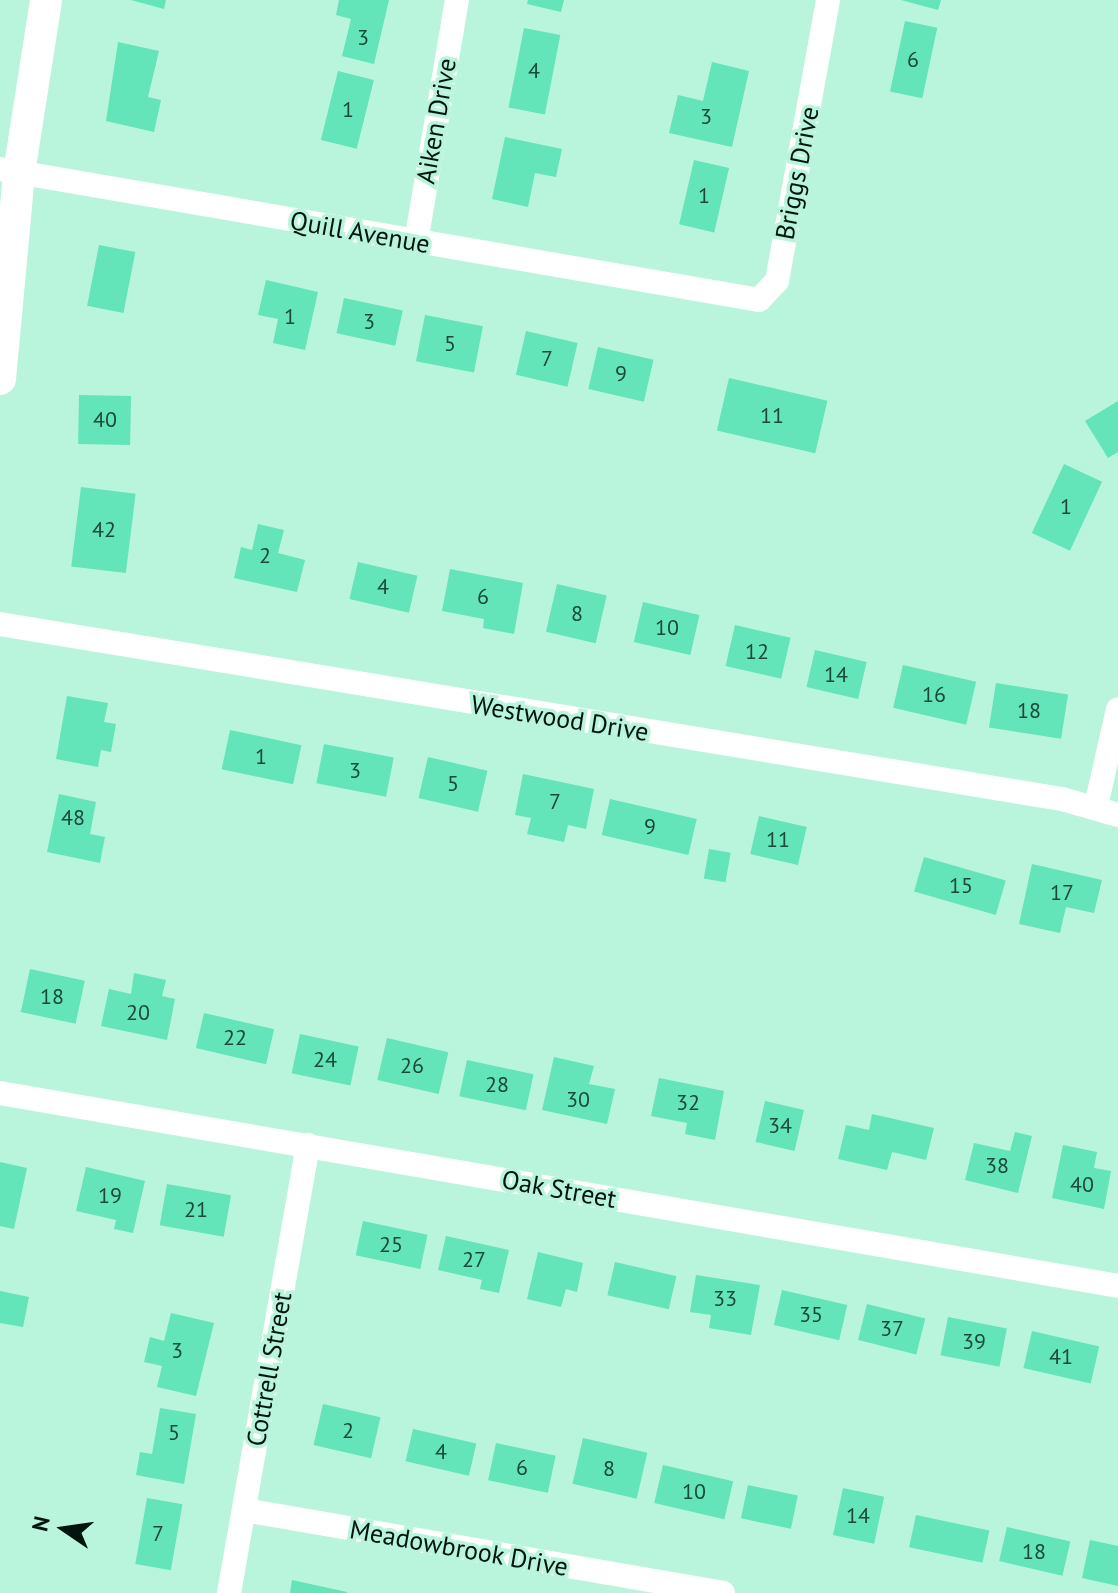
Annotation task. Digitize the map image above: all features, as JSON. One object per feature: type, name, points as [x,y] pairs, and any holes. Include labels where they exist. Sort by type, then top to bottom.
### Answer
[{"type":"street","points":[[0,379],[10,171],[46,0]]},
{"type":"street","name":"Aiken Drive","points":[[416,242],[457,0]]},
{"type":"street","name":"Briggs Drive","points":[[719,295],[759,300],[777,281],[828,0]]},
{"type":"street","name":"Quill Avenue","points":[[10,171],[719,295]]},
{"type":"street","name":"Westwood Drive","points":[[0,624],[1107,810]]},
{"type":"street","points":[[1107,810],[1118,709]]},
{"type":"street","name":"Oak Street","points":[[0,1093],[1118,1286]]},
{"type":"street","name":"Cottrell Street","points":[[229,1593],[308,1145]]},
{"type":"street","name":"Meadowbrook Drive","points":[[244,1510],[723,1593]]},
{"type":"building","points":[[131,0],[166,0],[164,9]]},
{"type":"building","points":[[339,0],[389,0],[374,64],[342,56],[351,19],[336,15]]},
{"type":"building","points":[[528,0],[564,0],[561,12],[527,4]]},
{"type":"building","points":[[901,0],[941,0],[938,10]]},
{"type":"building","points":[[905,21],[937,28],[922,98],[890,91]]},
{"type":"building","points":[[524,28],[560,35],[545,115],[509,108]]},
{"type":"building","points":[[118,42],[159,51],[148,97],[161,100],[154,132],[106,121]]},
{"type":"building","points":[[712,62],[749,71],[732,147],[669,133],[678,95],[703,101]]},
{"type":"building","points":[[338,71],[374,80],[357,149],[321,140]]},
{"type":"building","points":[[505,137],[562,149],[556,177],[535,173],[528,207],[492,199]]},
{"type":"building","points":[[694,160],[729,168],[714,232],[679,224]]},
{"type":"building","points":[[99,245],[135,252],[123,313],[87,306]]},
{"type":"building","points":[[266,280],[318,292],[305,350],[273,343],[278,319],[258,315]]},
{"type":"building","points":[[344,298],[403,310],[395,346],[337,333]]},
{"type":"building","points":[[425,315],[483,326],[474,372],[416,361]]},
{"type":"building","points":[[526,331],[578,343],[568,387],[516,375]]},
{"type":"building","points":[[598,347],[654,360],[644,402],[588,389]]},
{"type":"building","points":[[729,378],[827,401],[815,453],[717,431]]},
{"type":"building","points":[[79,395],[131,396],[130,445],[78,444]]},
{"type":"building","points":[[1118,401],[1118,452],[1108,458],[1085,421]]},
{"type":"building","points":[[1064,464],[1102,482],[1070,551],[1032,533]]},
{"type":"building","points":[[81,487],[136,494],[126,573],[71,566]]},
{"type":"building","points":[[258,524],[284,530],[278,553],[305,560],[297,592],[234,578],[241,547],[252,550]]},
{"type":"building","points":[[358,562],[417,576],[409,613],[349,599]]},
{"type":"building","points":[[450,569],[523,583],[514,634],[483,628],[484,619],[442,611]]},
{"type":"building","points":[[557,584],[607,595],[596,643],[546,632]]},
{"type":"building","points":[[643,602],[700,615],[690,655],[634,642]]},
{"type":"building","points":[[735,625],[791,638],[781,679],[726,666]]},
{"type":"building","points":[[815,650],[867,662],[858,699],[806,687]]},
{"type":"building","points":[[903,665],[976,682],[966,725],[893,708]]},
{"type":"building","points":[[996,683],[1068,694],[1061,739],[989,727]]},
{"type":"building","points":[[67,696],[108,703],[104,722],[116,724],[111,752],[101,750],[98,767],[56,759]]},
{"type":"building","points":[[230,730],[301,745],[293,784],[222,769]]},
{"type":"building","points":[[324,744],[394,758],[386,797],[316,783]]},
{"type":"building","points":[[428,757],[487,771],[478,812],[419,798]]},
{"type":"building","points":[[523,774],[594,789],[586,829],[568,825],[564,842],[527,834],[531,818],[515,815]]},
{"type":"building","points":[[59,794],[96,802],[90,834],[105,837],[100,863],[47,852]]},
{"type":"building","points":[[610,799],[697,819],[688,855],[602,835]]},
{"type":"building","points":[[759,816],[807,827],[798,865],[750,854]]},
{"type":"building","points":[[709,849],[731,853],[725,882],[704,879]]},
{"type":"building","points":[[924,857],[1006,880],[996,915],[914,892]]},
{"type":"building","points":[[1032,864],[1102,880],[1094,913],[1066,907],[1060,933],[1019,924]]},
{"type":"building","points":[[30,969],[85,981],[76,1024],[21,1012]]},
{"type":"building","points":[[134,973],[166,980],[162,996],[175,999],[167,1040],[101,1026],[109,989],[131,994]]},
{"type":"building","points":[[204,1013],[274,1029],[266,1064],[196,1048]]},
{"type":"building","points":[[300,1034],[359,1046],[350,1086],[292,1073]]},
{"type":"building","points":[[387,1038],[448,1052],[439,1094],[377,1080]]},
{"type":"building","points":[[554,1057],[594,1066],[589,1084],[615,1089],[607,1124],[542,1110]]},
{"type":"building","points":[[467,1060],[534,1074],[526,1110],[459,1096]]},
{"type":"building","points":[[659,1078],[724,1091],[715,1140],[685,1134],[687,1123],[651,1116]]},
{"type":"building","points":[[765,1101],[804,1110],[795,1151],[756,1142]]},
{"type":"building","points":[[872,1114],[934,1128],[926,1160],[892,1152],[887,1170],[838,1159],[846,1125],[869,1130]]},
{"type":"building","points":[[1015,1132],[1032,1136],[1018,1193],[965,1180],[974,1143],[1010,1151]]},
{"type":"building","points":[[1063,1145],[1097,1152],[1094,1168],[1111,1171],[1104,1209],[1052,1198]]},
{"type":"building","points":[[0,1162],[27,1168],[14,1229],[0,1226]]},
{"type":"building","points":[[86,1167],[145,1181],[133,1233],[114,1229],[116,1220],[76,1211]]},
{"type":"building","points":[[167,1184],[231,1195],[224,1237],[160,1225]]},
{"type":"building","points":[[363,1221],[428,1235],[420,1269],[356,1255]]},
{"type":"building","points":[[446,1236],[509,1250],[499,1293],[480,1289],[482,1280],[438,1270]]},
{"type":"building","points":[[538,1252],[583,1263],[577,1292],[566,1289],[561,1307],[527,1299]]},
{"type":"building","points":[[615,1262],[676,1276],[669,1309],[607,1295]]},
{"type":"building","points":[[696,1275],[760,1285],[751,1335],[709,1328],[711,1315],[690,1312]]},
{"type":"building","points":[[782,1290],[847,1305],[839,1340],[774,1325]]},
{"type":"building","points":[[0,1291],[29,1297],[23,1327],[0,1323]]},
{"type":"building","points":[[867,1304],[925,1319],[916,1354],[858,1340]]},
{"type":"building","points":[[171,1313],[214,1323],[196,1396],[157,1387],[162,1366],[144,1362],[150,1337],[164,1341]]},
{"type":"building","points":[[948,1317],[1007,1328],[999,1367],[941,1355]]},
{"type":"building","points":[[1032,1331],[1099,1347],[1091,1384],[1023,1368]]},
{"type":"building","points":[[323,1404],[380,1417],[371,1458],[314,1445]]},
{"type":"building","points":[[160,1408],[196,1414],[184,1484],[136,1475],[140,1452],[152,1454]]},
{"type":"building","points":[[413,1429],[476,1444],[469,1476],[406,1461]]},
{"type":"building","points":[[583,1438],[647,1453],[637,1499],[572,1484]]},
{"type":"building","points":[[496,1443],[556,1456],[548,1493],[488,1480]]},
{"type":"building","points":[[663,1465],[733,1481],[724,1519],[654,1503]]},
{"type":"building","points":[[748,1485],[798,1496],[791,1529],[741,1518]]},
{"type":"building","points":[[843,1488],[884,1497],[874,1544],[833,1535]]},
{"type":"building","points":[[147,1498],[182,1504],[171,1570],[135,1564]]},
{"type":"building","points":[[916,1515],[989,1531],[982,1563],[909,1547]]},
{"type":"building","points":[[1007,1527],[1070,1542],[1062,1576],[999,1561]]},
{"type":"building","points":[[1090,1540],[1118,1546],[1118,1586],[1082,1578]]},
{"type":"building","points":[[292,1580],[347,1592],[347,1593],[290,1593]]}]
